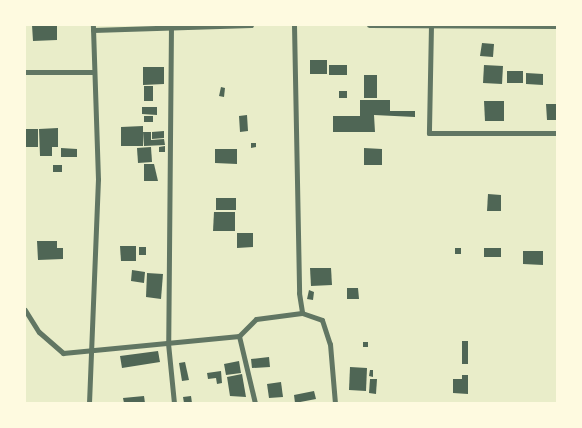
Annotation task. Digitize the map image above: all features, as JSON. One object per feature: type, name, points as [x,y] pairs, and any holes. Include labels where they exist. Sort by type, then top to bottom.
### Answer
[{"type":"street","points":[[89,403],[94,352],[91,335],[98,179],[93,28],[251,25]]},
{"type":"street","points":[[294,25],[299,293],[302,313]]},
{"type":"street","points":[[369,25],[557,26]]},
{"type":"street","points":[[430,25],[429,133],[557,133]]},
{"type":"street","points":[[171,26],[168,343],[174,403]]},
{"type":"street","points":[[25,72],[94,72]]},
{"type":"street","points":[[25,310],[40,332],[63,353],[94,352],[239,336],[256,319],[302,313],[322,320],[330,344],[335,403]]},
{"type":"street","points":[[239,336],[255,403]]},
{"type":"building","points":[[32,25],[57,25],[57,40],[33,41]]},
{"type":"building","points":[[482,43],[494,44],[493,57],[480,56]]},
{"type":"building","points":[[310,60],[327,60],[327,74],[310,74]]},
{"type":"building","points":[[329,65],[347,65],[347,75],[329,75]]},
{"type":"building","points":[[484,65],[503,66],[502,84],[483,83]]},
{"type":"building","points":[[143,67],[164,67],[164,84],[143,85]]},
{"type":"building","points":[[507,71],[523,71],[523,83],[507,83]]},
{"type":"building","points":[[526,73],[543,74],[543,85],[526,84]]},
{"type":"building","points":[[364,75],[377,75],[377,98],[364,98]]},
{"type":"building","points":[[144,86],[153,86],[153,101],[144,101]]},
{"type":"building","points":[[221,87],[225,88],[224,97],[219,96]]},
{"type":"building","points":[[339,91],[347,91],[347,98],[339,98]]},
{"type":"building","points":[[360,100],[390,100],[390,111],[415,111],[415,117],[374,115],[375,132],[333,132],[333,116],[360,116]]},
{"type":"building","points":[[484,101],[504,101],[504,121],[485,121]]},
{"type":"building","points":[[546,104],[556,104],[556,120],[547,120]]},
{"type":"building","points":[[142,107],[157,107],[157,115],[142,114]]},
{"type":"building","points":[[247,115],[248,131],[240,132],[239,116]]},
{"type":"building","points":[[144,116],[153,116],[153,122],[144,122]]},
{"type":"building","points":[[143,126],[143,146],[121,146],[121,127]]},
{"type":"building","points":[[58,128],[58,147],[52,147],[52,156],[40,156],[39,129]]},
{"type":"building","points":[[25,129],[38,129],[38,147],[25,147]]},
{"type":"building","points":[[164,131],[164,138],[152,139],[152,132]]},
{"type":"building","points":[[143,132],[151,132],[151,140],[164,139],[165,145],[144,146]]},
{"type":"building","points":[[251,143],[256,143],[256,147],[251,148]]},
{"type":"building","points":[[165,146],[165,152],[159,152],[159,147]]},
{"type":"building","points":[[151,147],[152,162],[138,163],[137,148]]},
{"type":"building","points":[[61,148],[77,149],[77,157],[61,157]]},
{"type":"building","points":[[364,148],[382,149],[382,165],[364,165]]},
{"type":"building","points":[[215,149],[237,149],[237,164],[215,163]]},
{"type":"building","points":[[144,164],[154,164],[158,181],[144,181]]},
{"type":"building","points":[[53,165],[62,165],[62,172],[53,172]]},
{"type":"building","points":[[488,194],[501,195],[501,211],[487,211]]},
{"type":"building","points":[[216,198],[236,198],[236,210],[216,210]]},
{"type":"building","points":[[214,212],[235,212],[235,231],[213,231]]},
{"type":"building","points":[[237,233],[253,233],[253,247],[237,248]]},
{"type":"building","points":[[37,241],[57,241],[57,248],[63,248],[63,259],[38,260]]},
{"type":"building","points":[[120,246],[136,246],[136,261],[121,261]]},
{"type":"building","points":[[139,247],[146,247],[146,255],[139,255]]},
{"type":"building","points":[[455,248],[461,248],[461,254],[455,254]]},
{"type":"building","points":[[484,248],[501,248],[501,257],[484,257]]},
{"type":"building","points":[[523,251],[543,251],[543,265],[523,264]]},
{"type":"building","points":[[310,268],[331,268],[332,285],[311,286]]},
{"type":"building","points":[[132,270],[145,272],[144,283],[131,281]]},
{"type":"building","points":[[147,273],[163,274],[161,299],[146,297]]},
{"type":"building","points":[[347,288],[358,288],[359,299],[347,299]]},
{"type":"building","points":[[309,290],[314,292],[313,300],[307,299]]},
{"type":"building","points":[[462,341],[468,341],[468,364],[462,364]]},
{"type":"building","points":[[363,342],[368,342],[368,347],[363,347]]},
{"type":"building","points":[[158,351],[160,362],[122,368],[120,356]]},
{"type":"building","points":[[269,357],[270,367],[252,368],[251,359]]},
{"type":"building","points":[[239,361],[241,373],[226,375],[224,364]]},
{"type":"building","points":[[185,362],[189,380],[182,381],[179,363]]},
{"type":"building","points":[[350,367],[367,368],[366,391],[349,390]]},
{"type":"building","points":[[370,370],[373,370],[373,377],[369,376]]},
{"type":"building","points":[[221,371],[222,383],[217,384],[216,378],[208,379],[207,373]]},
{"type":"building","points":[[242,374],[246,397],[230,396],[227,377]]},
{"type":"building","points":[[462,375],[468,375],[468,394],[453,393],[453,379],[462,379]]},
{"type":"building","points":[[370,379],[377,379],[376,394],[369,393]]},
{"type":"building","points":[[281,382],[283,397],[269,398],[267,384]]},
{"type":"building","points":[[314,391],[316,399],[295,403],[294,395]]},
{"type":"building","points":[[144,396],[145,403],[124,403],[123,398]]},
{"type":"building","points":[[191,396],[192,403],[184,403],[183,397]]}]
